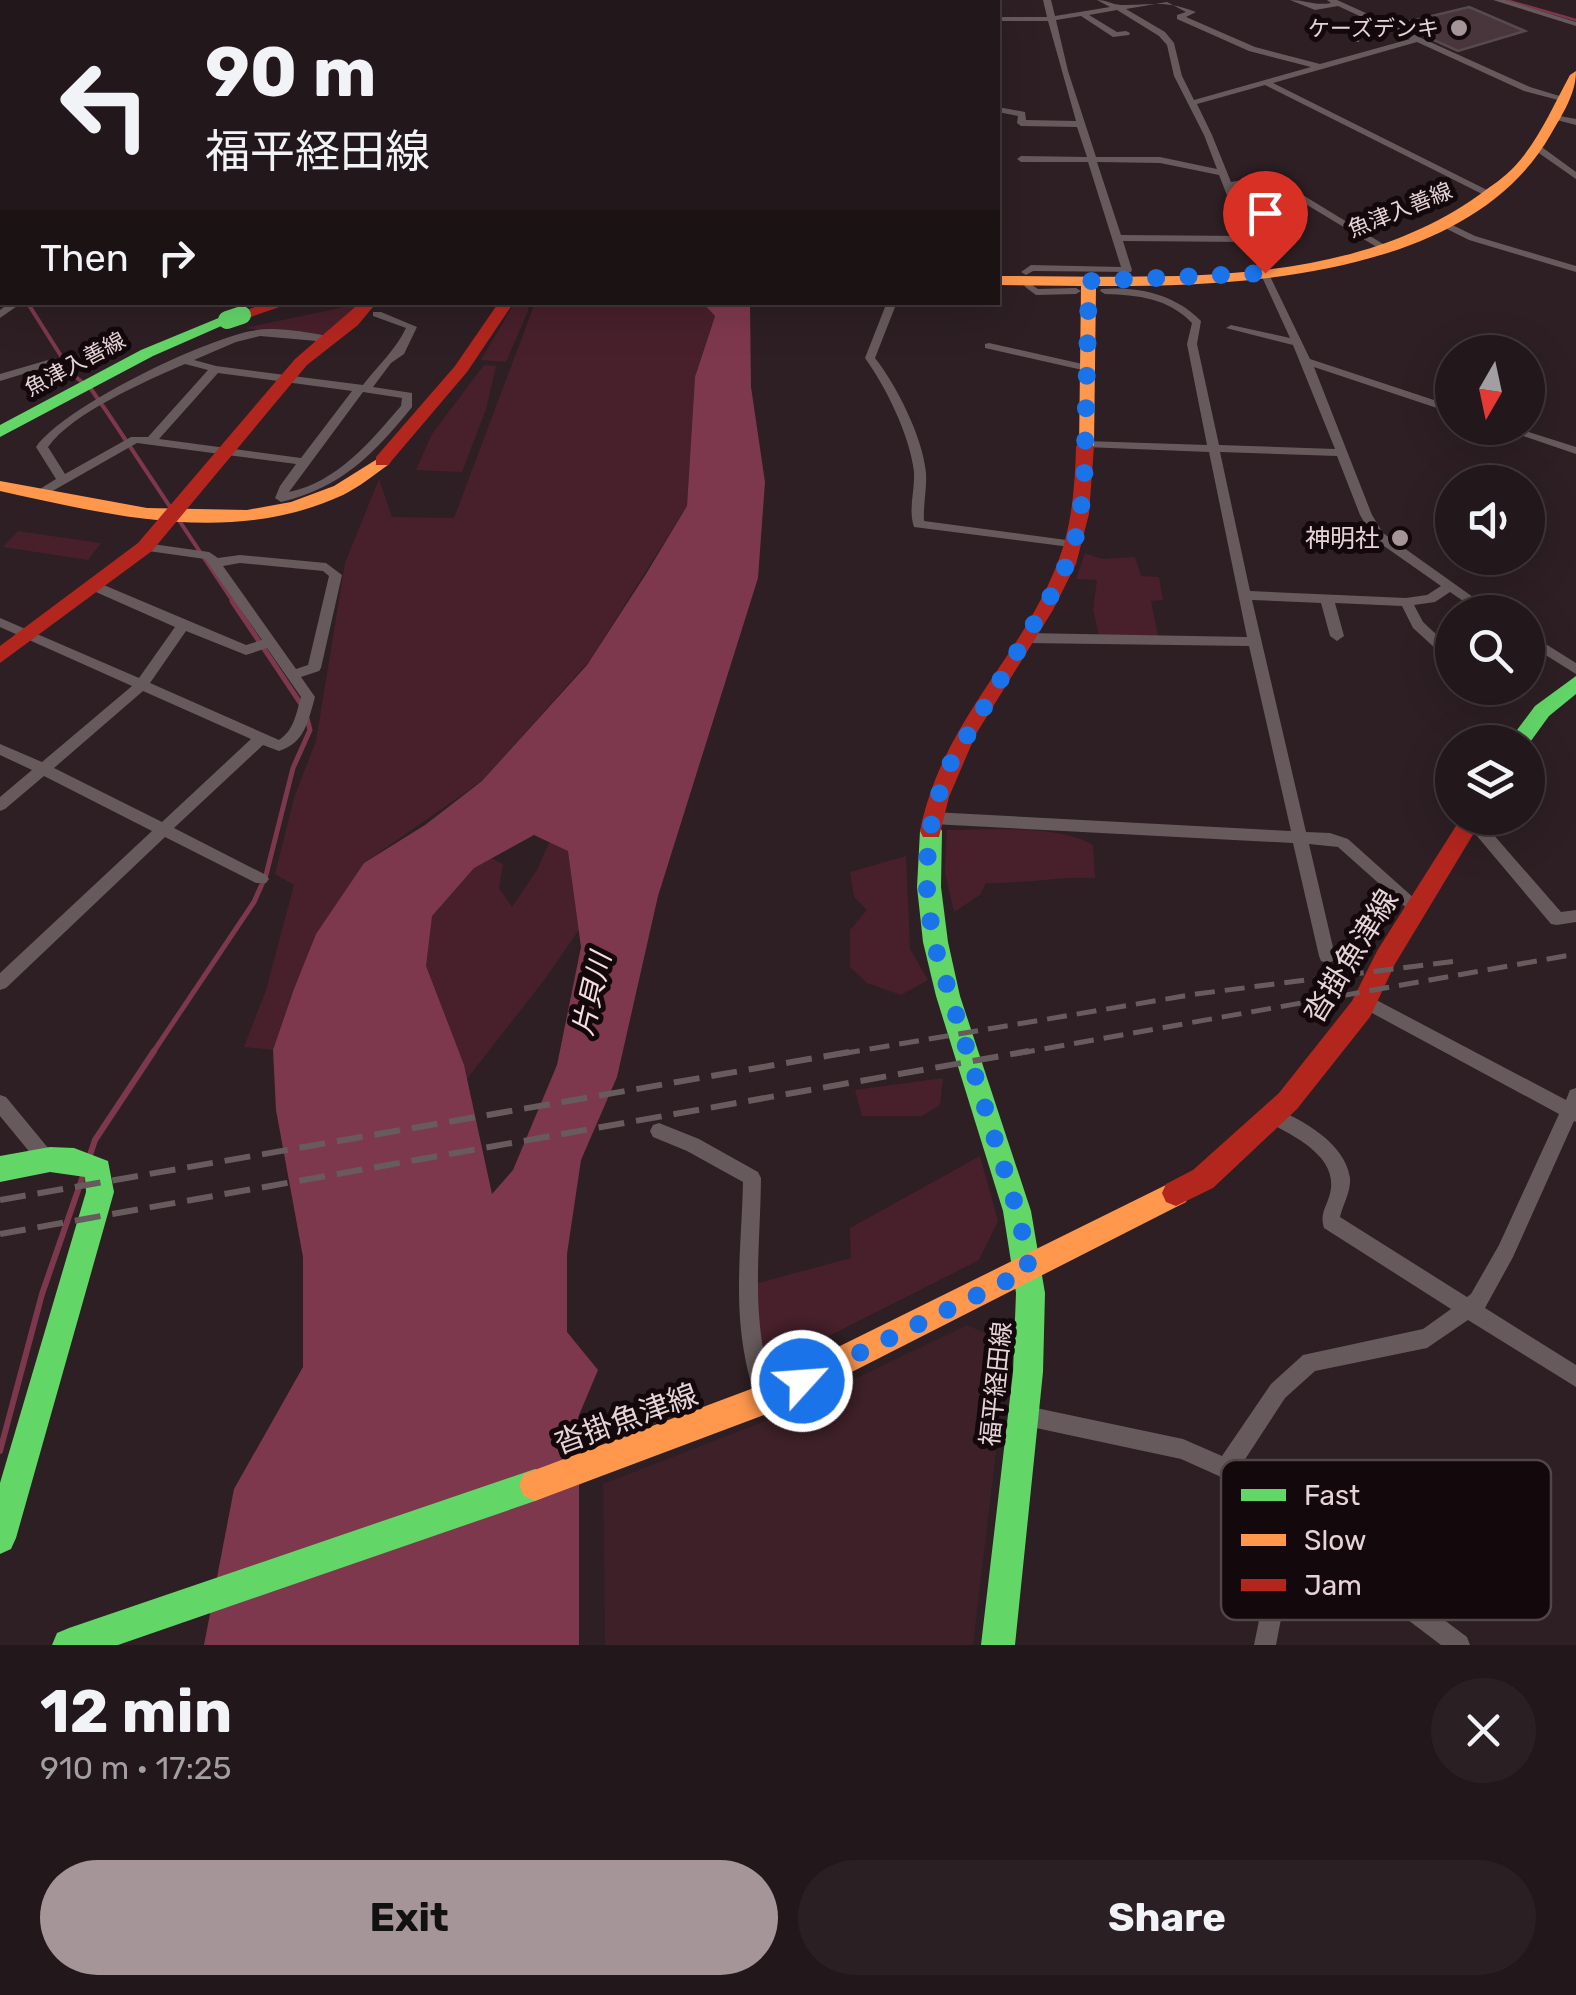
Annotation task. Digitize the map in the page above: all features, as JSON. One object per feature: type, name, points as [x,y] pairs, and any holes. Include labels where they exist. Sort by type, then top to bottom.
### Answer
[{"type":"main road","name":"魚津入善線","points":[[1000,280],[1090,288],[1265,273],[1383,247],[1444,224],[1510,178],[1536,147],[1576,75]]},
{"type":"main road","name":"福平経田線","points":[[998,1645],[1033,1347],[1029,1270],[1020,1220],[936,950],[927,902],[932,818],[946,771],[1059,582],[1074,546],[1082,513],[1090,288]]},
{"type":"main road","name":"魚津入善線","points":[[0,432],[100,378],[233,319],[277,305]]},
{"type":"main road","points":[[0,486],[173,516],[238,518],[287,511],[363,477],[397,446],[470,358],[505,305]]},
{"type":"main road","points":[[0,656],[145,547],[301,362],[373,308]]},
{"type":"main road","points":[[1531,725],[1576,683]]},
{"type":"main road","name":"沓掛魚津線","points":[[68,1645],[564,1475],[766,1399],[1029,1270],[1203,1179],[1274,1116],[1364,1001],[1462,835]]},
{"type":"main road","points":[[0,1168],[64,1154],[82,1159],[98,1170],[100,1192],[0,1538]]},
{"type":"street","points":[[1026,272],[1031,268],[1127,270],[1047,0]]},
{"type":"street","points":[[1101,0],[1162,34],[1171,45],[1178,76],[1306,361],[1378,536],[1459,595]]},
{"type":"street","points":[[1000,18],[1050,19],[1167,0],[1192,12],[1180,17],[1213,34],[1322,67]]},
{"type":"street","points":[[1294,0],[1315,8],[1335,2],[1354,10],[1527,89],[1576,122]]},
{"type":"street","points":[[1497,0],[1576,24]]},
{"type":"street","points":[[1354,10],[1372,6]]},
{"type":"street","points":[[1084,15],[1116,35],[1126,33]]},
{"type":"street","points":[[1356,40],[1356,33],[1383,24]]},
{"type":"street","points":[[1192,103],[1418,39]]},
{"type":"street","points":[[1267,82],[1490,195]]},
{"type":"street","points":[[1000,110],[1022,114],[1021,123],[1081,124]]},
{"type":"street","points":[[1536,147],[1576,176]]},
{"type":"street","points":[[1021,160],[1160,160],[1223,173]]},
{"type":"street","points":[[1228,186],[1267,177],[1383,247]]},
{"type":"street","points":[[1444,224],[1472,238],[1576,268]]},
{"type":"street","points":[[1116,238],[1248,239]]},
{"type":"street","points":[[1029,286],[1036,292],[1090,288],[1150,293],[1188,313],[1197,323],[1192,344],[1212,448],[1328,956]]},
{"type":"street","points":[[891,305],[870,358],[883,372],[920,469],[915,501],[918,524],[1074,546]]},
{"type":"street","points":[[183,360],[215,370],[290,378],[363,388],[408,395],[406,406],[347,471],[297,496],[281,498],[304,462],[363,388],[400,352],[412,327],[373,308]]},
{"type":"street","points":[[62,478],[42,447],[51,430],[183,360],[233,319],[265,332],[328,339]]},
{"type":"street","points":[[1230,328],[1298,344]]},
{"type":"street","points":[[989,346],[1087,368]]},
{"type":"street","points":[[0,378],[55,361]]},
{"type":"street","points":[[1306,361],[1435,404]]},
{"type":"street","points":[[153,439],[215,370]]},
{"type":"street","points":[[38,494],[135,439],[304,462]]},
{"type":"street","points":[[1545,441],[1576,451]]},
{"type":"street","points":[[1086,444],[1342,453]]},
{"type":"street","points":[[0,622],[279,746],[288,744],[296,734],[308,697],[215,563],[209,556],[145,547]]},
{"type":"street","points":[[215,563],[240,559],[326,567],[336,575],[314,668],[293,675]]},
{"type":"street","points":[[94,586],[246,650],[270,642]]},
{"type":"street","points":[[1244,596],[1406,602],[1430,599],[1448,588]]},
{"type":"street","points":[[1327,599],[1337,636]]},
{"type":"street","points":[[1406,602],[1418,625],[1435,640]]},
{"type":"street","points":[[0,804],[142,685],[183,625]]},
{"type":"street","points":[[1026,638],[1255,642]]},
{"type":"street","points":[[1545,649],[1576,669]]},
{"type":"street","points":[[0,983],[262,737]]},
{"type":"street","points":[[0,749],[262,879]]},
{"type":"street","points":[[932,818],[1344,843],[1417,908]]},
{"type":"street","points":[[1486,835],[1556,919],[1576,916]]},
{"type":"street","points":[[1232,1460],[1278,1390],[1310,1362],[1427,1338],[1478,1300],[1506,1250],[1573,1107],[1364,1001]]},
{"type":"street","points":[[0,1103],[46,1160]]},
{"type":"street","points":[[1274,1116],[1329,1152],[1340,1184],[1330,1211],[1331,1222],[1576,1377]]},
{"type":"street","points":[[660,1132],[693,1145],[752,1178],[753,1241],[746,1329],[750,1360],[766,1399]]},
{"type":"street","points":[[1022,1415],[1183,1449],[1221,1467]]},
{"type":"street","points":[[1265,1645],[1270,1620]]},
{"type":"street","points":[[1426,1620],[1459,1645]]},
{"type":"shaded area","points":[[354,305],[362,305],[328,339],[245,328]]},
{"type":"shaded area","points":[[513,305],[528,305],[506,362],[481,360]]},
{"type":"shaded area","points":[[534,305],[705,305],[715,315],[695,377],[687,506],[590,660],[482,781],[364,863],[316,934],[273,1050],[244,1047],[266,990],[294,885],[275,874],[294,798],[316,741],[345,563],[379,479],[392,517],[454,518]]},
{"type":"shaded area","points":[[484,365],[496,366],[486,409],[462,472],[416,470],[432,434]]},
{"type":"shaded area","points":[[18,531],[101,543],[88,560],[3,547]]},
{"type":"shaded area","points":[[1085,553],[1102,559],[1135,557],[1141,576],[1159,577],[1163,600],[1151,601],[1158,636],[1099,635],[1093,610],[1097,580],[1076,579]]},
{"type":"shaded area","points":[[588,820],[588,917],[456,1093],[401,912],[477,851],[503,864],[499,888],[512,907],[537,870],[556,827]]},
{"type":"shaded area","points":[[947,830],[1023,830],[1079,838],[1093,845],[1095,878],[986,883],[980,895],[954,912],[945,872]]},
{"type":"shaded area","points":[[906,856],[910,949],[928,980],[901,995],[867,983],[850,967],[850,930],[867,910],[854,897],[850,872]]},
{"type":"shaded area","points":[[943,1078],[940,1105],[922,1116],[862,1116],[855,1090]]},
{"type":"shaded area","points":[[980,1156],[998,1221],[979,1260],[766,1368],[760,1359],[755,1284],[851,1258],[850,1228]]},
{"type":"shaded area","points":[[967,1325],[1009,1344],[973,1645],[605,1645],[603,1484],[778,1416]]},
{"type":"water","name":"片貝川","points":[[705,305],[750,305],[751,387],[765,482],[758,578],[658,896],[617,1077],[581,1160],[567,1254],[567,1332],[598,1370],[579,1415],[579,1645],[204,1645],[234,1489],[303,1367],[303,1257],[276,1110],[273,1050],[294,989],[316,934],[364,863],[425,825],[482,781],[587,665],[687,506],[695,377],[715,316]],"holes":[[[534,835],[568,851],[581,947],[557,1065],[513,1170],[492,1194],[464,1065],[426,966],[432,916],[474,868]]]},
{"type":"building","name":"ケーズデンキ","points":[[1469,7],[1525,31],[1458,51],[1398,24]]},
{"type":"waterway","points":[[1506,0],[1576,20]]},
{"type":"waterway","points":[[29,305],[73,375],[91,389],[107,412],[234,603]]},
{"type":"waterway","points":[[232,601],[301,704]]},
{"type":"waterway","points":[[153,1053],[254,902],[266,875],[293,768],[310,730],[307,718]]},
{"type":"waterway","points":[[89,1158],[95,1140],[153,1053]]},
{"type":"waterway","points":[[0,1451],[42,1294],[84,1173]]},
{"type":"railway","points":[[1015,1054],[1576,954]]},
{"type":"railway","points":[[840,1054],[1196,994],[1457,961]]},
{"type":"railway","points":[[0,1200],[855,1051]]},
{"type":"railway","points":[[0,1234],[1029,1051]]},
{"type":"traffic: fast","points":[[227,320],[242,315]]},
{"type":"traffic: fast","points":[[0,432],[147,353],[227,320]]},
{"type":"traffic: fast","points":[[1531,725],[1576,683]]},
{"type":"traffic: fast","points":[[931,831],[929,887],[935,942],[964,1050],[1017,1211],[1031,1293],[1028,1372],[998,1645]]},
{"type":"traffic: fast","points":[[0,1169],[50,1159],[74,1161],[98,1170],[100,1192],[0,1538]]},
{"type":"traffic: fast","points":[[69,1645],[535,1485]]},
{"type":"traffic: slow","points":[[1000,280],[1129,281],[1267,274],[1334,262],[1399,244],[1458,216],[1511,178],[1539,143],[1576,75]]},
{"type":"traffic: slow","points":[[1085,446],[1089,281]]},
{"type":"traffic: slow","points":[[0,486],[147,514],[247,516],[295,507],[340,490],[382,461]]},
{"type":"traffic: slow","points":[[535,1485],[766,1399],[1176,1193]]},
{"type":"traffic: jam","points":[[242,315],[277,305]]},
{"type":"traffic: jam","points":[[0,656],[145,547],[301,362],[367,305]]},
{"type":"traffic: jam","points":[[382,461],[461,369],[505,305]]},
{"type":"traffic: jam","points":[[931,831],[938,797],[966,733],[1044,610],[1067,564],[1080,514],[1085,446]]},
{"type":"traffic: jam","points":[[1176,1193],[1203,1179],[1288,1101],[1361,1009],[1386,958],[1462,835]]},
{"type":"place","name":"ケーズデンキ","points":[[1459,28]]},
{"type":"place","name":"神明社","points":[[1400,538]]},
{"type":"route","points":[[802,1381],[1029,1270],[1020,1220],[936,950],[927,902],[932,818],[946,771],[1059,582],[1074,546],[1084,490],[1089,281],[1201,279],[1265,273]]}]
